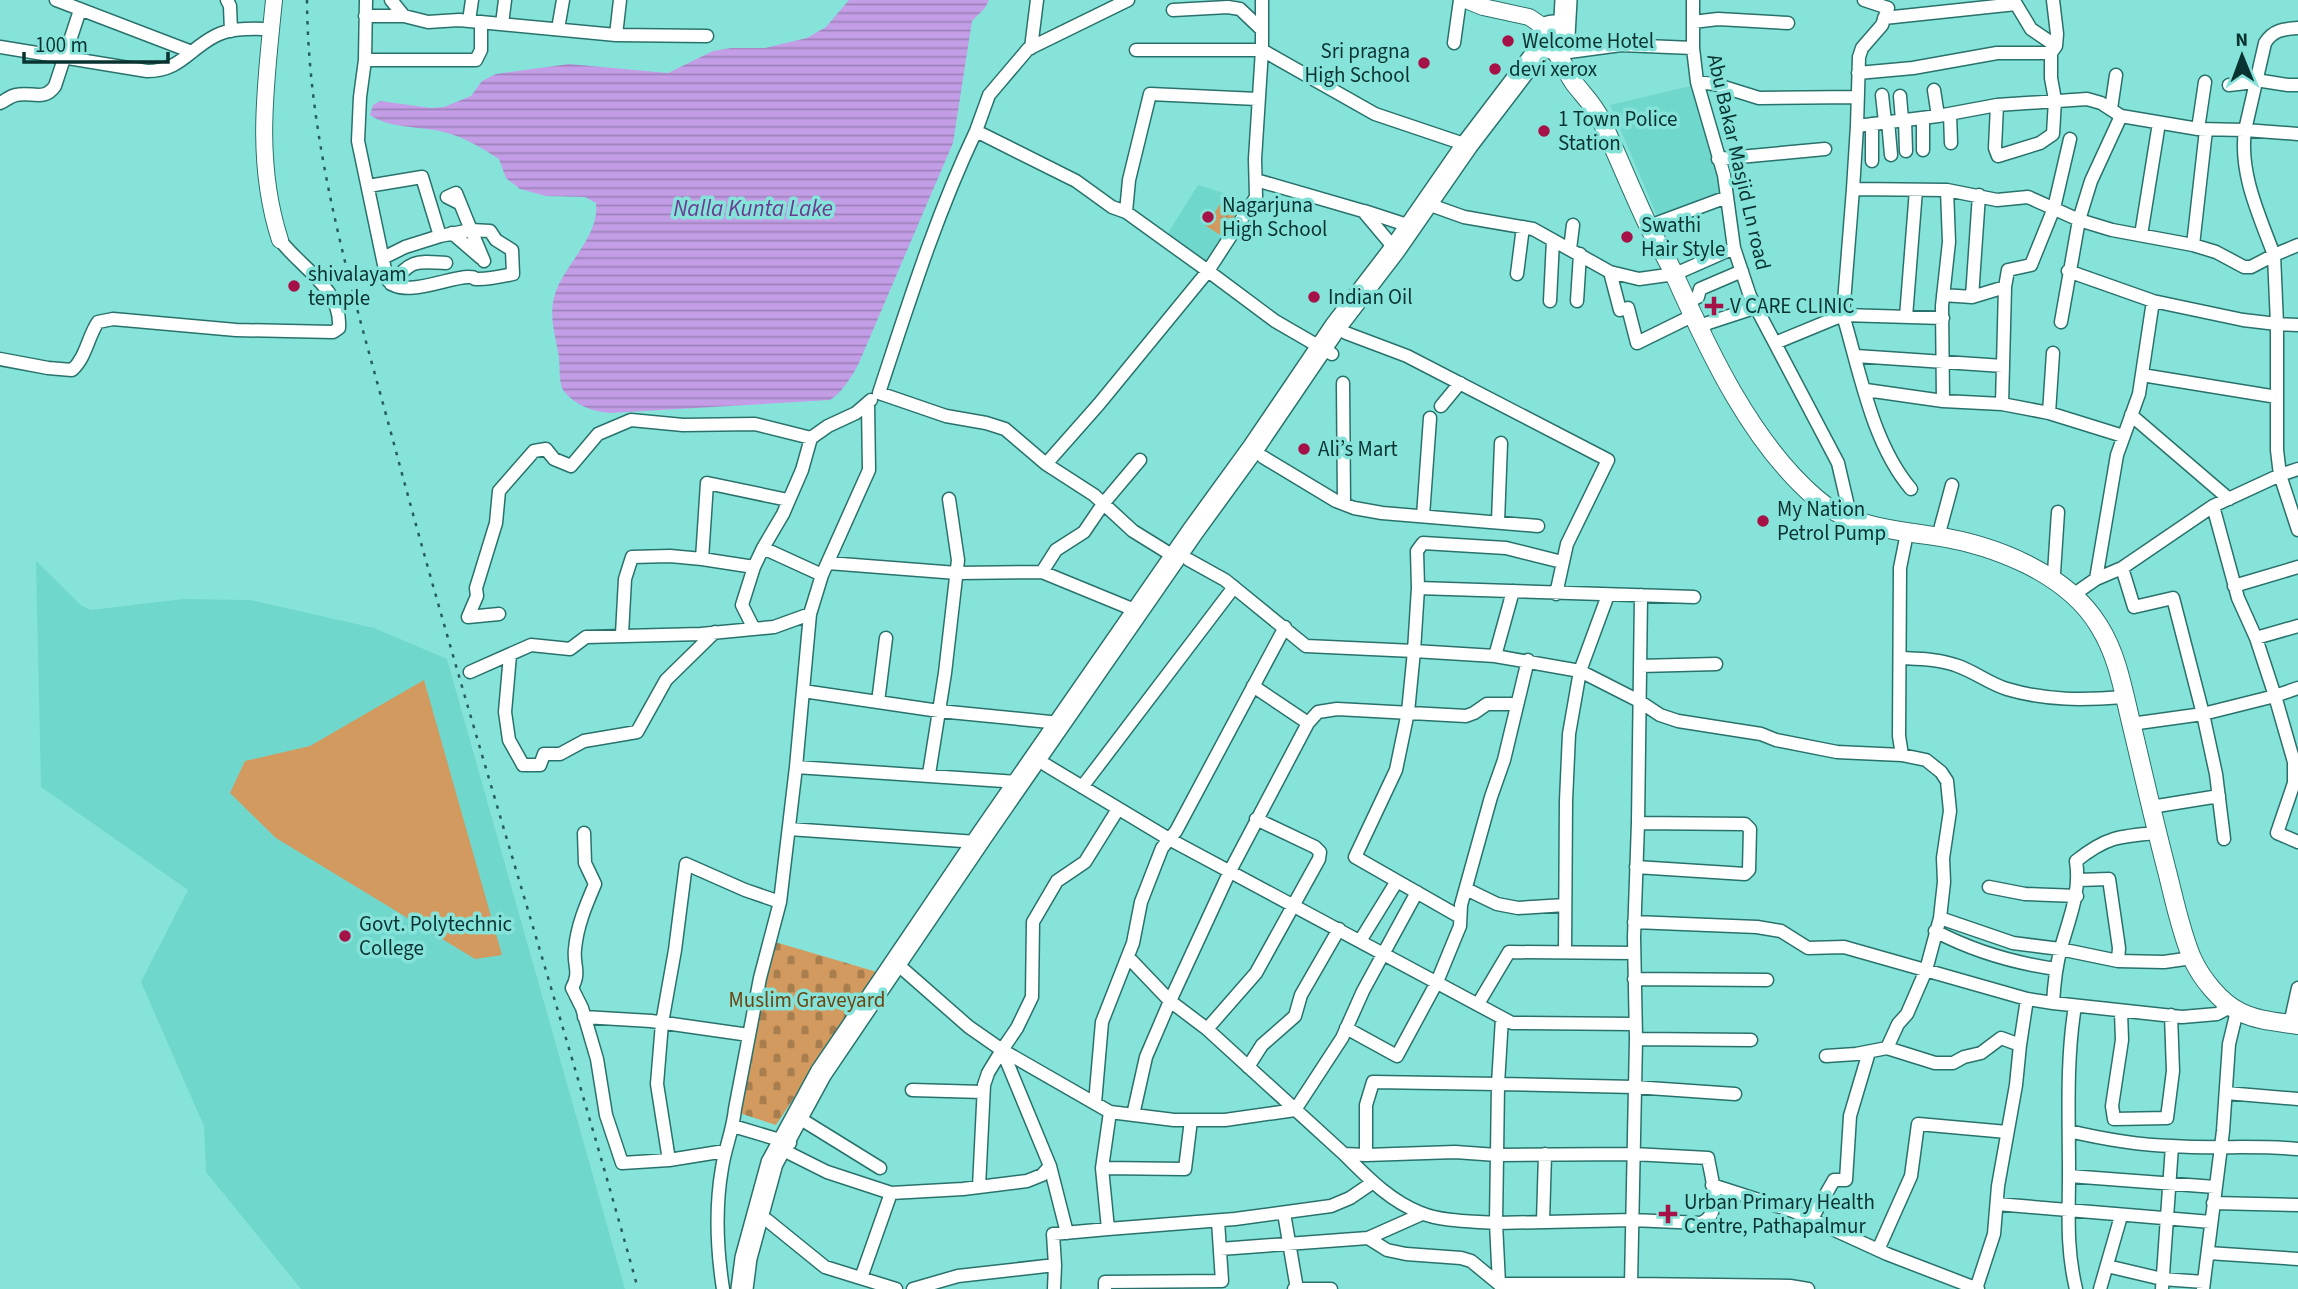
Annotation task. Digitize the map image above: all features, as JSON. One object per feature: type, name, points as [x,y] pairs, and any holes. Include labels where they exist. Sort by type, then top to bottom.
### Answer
[{"type":"highway","points":[[742,1289],[746,1258],[772,1163],[788,1146],[882,999],[1046,765],[1254,447],[1327,350],[1467,145],[1555,41],[1554,0]]},
{"type":"highway","points":[[754,1289],[767,1220],[788,1146],[821,1073],[1137,611],[1263,457],[1327,350],[1346,333],[1555,41],[1566,0]]},
{"type":"main road","points":[[1555,41],[1573,80],[1591,102],[1693,316],[1751,422],[1795,478],[1820,502],[1851,519],[1907,533],[1986,546],[2052,579],[2073,595],[2100,627],[2113,653],[2157,833],[2192,958],[2203,978],[2235,1009],[2261,1020],[2294,1024]]},
{"type":"street","points":[[55,0],[192,52]]},
{"type":"street","points":[[227,0],[231,31]]},
{"type":"street","points":[[0,359],[72,370],[82,357],[98,321],[113,319],[236,330],[333,332],[339,328],[336,306],[328,290],[292,256],[280,240],[271,214],[265,183],[263,138],[274,0]]},
{"type":"street","points":[[366,0],[365,60],[358,141],[387,279],[399,287],[419,287],[469,277],[479,279],[513,274],[512,250],[496,240],[490,231],[471,230],[446,235],[405,247],[383,258]]},
{"type":"street","points":[[391,0],[404,16]]},
{"type":"street","points":[[365,60],[476,60],[481,50],[472,0]]},
{"type":"street","points":[[502,24],[505,0]]},
{"type":"street","points":[[558,29],[563,0]]},
{"type":"street","points":[[616,35],[621,0]]},
{"type":"street","points":[[1031,48],[1037,0]]},
{"type":"street","points":[[754,629],[742,605],[754,566],[783,514],[802,470],[811,438],[828,426],[856,413],[879,393],[926,256],[989,95],[1031,48],[1128,0]]},
{"type":"street","points":[[1046,464],[1209,271],[1256,197],[1262,0]]},
{"type":"street","points":[[1454,43],[1460,0]]},
{"type":"street","points":[[1466,0],[1483,7],[1529,17],[1555,41],[1693,48]]},
{"type":"street","points":[[1566,0],[1574,0]]},
{"type":"street","name":"Abu Bakar Masjid Ln road","points":[[1693,0],[1693,48],[1697,82],[1727,197],[1734,248],[1750,296],[1838,463],[1851,519]]},
{"type":"street","points":[[1864,0],[1888,8],[2015,2],[2031,29],[2054,49]]},
{"type":"street","points":[[1997,105],[1994,148],[1998,156],[2040,143],[2053,134],[2053,0]]},
{"type":"street","points":[[1173,10],[1228,7],[1240,9],[1261,29]]},
{"type":"street","points":[[1888,8],[1878,32],[1862,48],[1858,73],[1857,126],[1843,315],[1877,427],[1898,473],[1912,489]]},
{"type":"street","points":[[0,103],[13,95],[44,96],[51,92],[80,10]]},
{"type":"street","points":[[365,16],[404,16],[428,22],[475,22],[616,35],[707,36]]},
{"type":"street","points":[[1693,22],[1718,19],[1788,23]]},
{"type":"street","points":[[2298,28],[2282,29],[2270,34],[2265,43],[2242,149],[2250,188],[2274,255],[2277,450],[2280,475],[2298,530]]},
{"type":"street","points":[[0,47],[147,71],[162,71],[176,65],[218,34],[271,29]]},
{"type":"street","points":[[1858,73],[1913,68],[1997,53],[2054,49]]},
{"type":"street","points":[[1136,50],[1262,50],[1375,114],[1467,145]]},
{"type":"street","points":[[2061,322],[2079,220],[2116,113],[2116,75]]},
{"type":"street","points":[[2230,85],[2256,81],[2298,85]]},
{"type":"street","points":[[1697,82],[1714,84],[1759,98],[1858,97]]},
{"type":"street","points":[[2193,246],[2204,82]]},
{"type":"street","points":[[1934,90],[1951,142]]},
{"type":"street","points":[[1126,212],[1129,180],[1150,94],[1258,99]]},
{"type":"street","points":[[1872,161],[1882,122],[1882,95]]},
{"type":"street","points":[[1900,96],[1906,151]]},
{"type":"street","points":[[1857,126],[1997,105],[2087,99],[2101,103],[2116,113],[2159,123],[2202,129],[2298,134]]},
{"type":"street","points":[[1923,118],[1923,150]]},
{"type":"street","points":[[1882,122],[1891,155]]},
{"type":"street","points":[[2141,235],[2159,123]]},
{"type":"street","points":[[976,131],[1076,181],[1112,206],[1126,212],[1276,321],[1327,350]]},
{"type":"street","points":[[2002,404],[2005,287],[2008,270],[2031,265],[2054,208],[2070,139]]},
{"type":"street","points":[[1718,159],[1825,149]]},
{"type":"street","points":[[368,186],[422,177],[446,235],[484,261]]},
{"type":"street","points":[[1256,180],[1410,226]]},
{"type":"street","points":[[1853,189],[1947,190],[1997,200],[2028,197],[2079,220],[2112,230],[2216,252],[2244,267],[2251,267],[2298,245]]},
{"type":"street","points":[[1906,317],[1916,190]]},
{"type":"street","points":[[1943,401],[1943,295],[1949,242],[1947,190]]},
{"type":"street","points":[[1972,297],[1979,195]]},
{"type":"street","points":[[1649,226],[1727,197]]},
{"type":"street","points":[[459,203],[484,261]]},
{"type":"street","points":[[1436,207],[1464,217],[1533,229],[1610,272],[1639,279],[1675,274],[1734,248]]},
{"type":"street","points":[[1363,211],[1395,249]]},
{"type":"street","points":[[1573,225],[1577,301]]},
{"type":"street","points":[[1517,274],[1523,227]]},
{"type":"street","points":[[479,279],[488,248],[496,240]]},
{"type":"street","points":[[1550,301],[1553,240]]},
{"type":"street","points":[[391,284],[405,268],[416,261],[446,262]]},
{"type":"street","points":[[1610,272],[1619,310],[1628,307],[1637,343],[1693,316],[1700,289],[1742,271]]},
{"type":"street","points":[[2068,271],[2153,301],[2243,320],[2298,325]]},
{"type":"street","points":[[1943,295],[1972,297],[2005,287]]},
{"type":"street","points":[[2096,579],[2108,502],[2123,436],[2139,394],[2153,301]]},
{"type":"street","points":[[1693,316],[1708,323],[1758,307]]},
{"type":"street","points":[[1775,343],[1843,315],[1943,318]]},
{"type":"street","points":[[1346,333],[1408,356],[1608,460],[1567,544],[1556,594]]},
{"type":"street","points":[[2049,413],[2053,353]]},
{"type":"street","points":[[1856,356],[2003,366]]},
{"type":"street","points":[[2142,374],[2277,397]]},
{"type":"street","points":[[1343,383],[1344,504]]},
{"type":"street","points":[[1441,406],[1460,383]]},
{"type":"street","points":[[1866,390],[1943,401],[2002,404],[2049,413],[2123,436]]},
{"type":"street","points":[[879,393],[946,416],[1005,429],[1046,464],[1102,503],[1133,531],[1182,559],[1210,570],[1306,646],[1528,660],[1580,671],[1639,701],[1660,715],[1678,721],[1761,734],[1776,740],[1837,752],[1902,755],[1926,760],[1941,772],[1947,781],[1950,811],[1943,858],[1944,882],[1940,918],[1926,970],[1907,1014],[1898,1024],[1886,1048]]},
{"type":"street","points":[[723,1289],[717,1251],[721,1172],[733,1126],[760,978],[780,902],[810,614],[822,575],[869,470],[868,402]]},
{"type":"street","points":[[2131,415],[2229,499]]},
{"type":"street","points":[[1423,516],[1430,418]]},
{"type":"street","points":[[499,614],[468,617],[477,596],[496,523],[499,491],[534,451],[545,449],[554,459],[571,466],[598,433],[631,420],[683,425],[755,424],[811,438]]},
{"type":"street","points":[[1497,522],[1501,443]]},
{"type":"street","points":[[1263,457],[1344,504],[1381,513],[1538,526]]},
{"type":"street","points":[[1042,572],[1056,550],[1084,532],[1102,503],[1140,460]]},
{"type":"street","points":[[2073,595],[2096,579],[2122,568],[2213,506],[2298,469]]},
{"type":"street","points":[[702,559],[707,483],[788,500]]},
{"type":"street","points":[[1938,537],[1952,485]]},
{"type":"street","points":[[929,774],[958,560],[949,499]]},
{"type":"street","points":[[2213,506],[2234,586],[2256,638],[2294,762],[2294,783],[2277,833],[2298,842]]},
{"type":"street","points":[[2052,579],[2057,512]]},
{"type":"street","points":[[1902,755],[1899,736],[1900,568],[1907,533]]},
{"type":"street","points":[[1460,917],[1355,857],[1396,771],[1408,712],[1418,588],[1417,551],[1423,543],[1506,548],[1562,562]]},
{"type":"street","points":[[763,548],[822,575]]},
{"type":"street","points":[[622,634],[625,579],[632,556],[670,556],[754,566]]},
{"type":"street","points":[[828,562],[957,573],[1042,572],[1137,611]]},
{"type":"street","points":[[2234,586],[2298,567]]},
{"type":"street","points":[[2122,568],[2134,607],[2173,598],[2216,774],[2224,839]]},
{"type":"street","points":[[1082,788],[1234,587]]},
{"type":"street","points":[[1418,588],[1694,597]]},
{"type":"street","points":[[1495,656],[1513,591]]},
{"type":"street","points":[[1565,952],[1569,734],[1580,671],[1608,595]]},
{"type":"street","points":[[1631,1286],[1636,1039],[1634,922],[1641,596]]},
{"type":"street","points":[[470,672],[531,645],[570,649],[586,637],[701,634],[774,627],[810,614]]},
{"type":"street","points":[[2256,638],[2298,626]]},
{"type":"street","points":[[1096,1103],[1102,1022],[1128,957],[1141,902],[1162,848],[1176,831],[1285,628]]},
{"type":"street","points":[[510,655],[505,712],[509,740],[523,765],[540,765],[544,754],[560,754],[584,741],[637,732],[666,680],[715,632]]},
{"type":"street","points":[[878,702],[886,638]]},
{"type":"street","points":[[1899,658],[1931,659],[1958,666],[2004,688],[2033,696],[2070,701],[2125,697]]},
{"type":"street","points":[[1346,1028],[1397,1056],[1437,982],[1460,926],[1466,889],[1490,797],[1504,760],[1528,660]]},
{"type":"street","points":[[1640,666],[1716,664]]},
{"type":"street","points":[[1253,686],[1308,723]]},
{"type":"street","points":[[2131,724],[2203,714],[2298,688]]},
{"type":"street","points":[[803,691],[939,711],[1059,723]]},
{"type":"street","points":[[1133,1115],[1146,1057],[1170,1001],[1256,819],[1308,723],[1318,712],[1337,709],[1466,716],[1487,704],[1516,704]]},
{"type":"street","points":[[1046,765],[1169,839],[1512,1023],[1634,1024]]},
{"type":"street","points":[[796,767],[1019,782]]},
{"type":"street","points":[[2151,807],[2219,796]]},
{"type":"street","points":[[979,1187],[983,1092],[988,1073],[1017,1028],[1032,997],[1033,922],[1057,881],[1084,862],[1118,809]]},
{"type":"street","points":[[1207,1029],[1256,973],[1320,859],[1320,852],[1315,847],[1256,819]]},
{"type":"street","points":[[1636,867],[1745,874],[1749,870],[1750,829],[1745,824],[1638,823]]},
{"type":"street","points":[[789,829],[977,842]]},
{"type":"street","points":[[584,833],[586,863],[595,884],[582,914],[574,952],[578,976],[572,988],[597,1059],[606,1115],[622,1163],[669,1160],[725,1151]]},
{"type":"street","points":[[2053,1003],[2060,949],[2077,896],[2076,862],[2095,845],[2115,837],[2157,833]]},
{"type":"street","points":[[669,1160],[657,1084],[662,1023],[686,864],[780,902]]},
{"type":"street","points":[[2078,880],[2109,879],[2118,940],[2118,961]]},
{"type":"street","points":[[1360,941],[1397,881]]},
{"type":"street","points":[[1989,887],[2025,894],[2077,896]]},
{"type":"street","points":[[1466,889],[1497,904],[1518,908],[1565,905]]},
{"type":"street","points":[[904,970],[969,1027],[1002,1050],[1110,1112],[1191,1120],[1226,1120],[1295,1110],[1346,1028],[1382,954],[1417,892]]},
{"type":"street","points":[[1940,918],[2014,943],[2118,961],[2164,962],[2192,958]]},
{"type":"street","points":[[1634,922],[1769,929],[1781,932],[1808,948],[1844,947],[1985,989],[2053,1003],[2182,1017],[2217,1014],[2235,1009],[2204,1285],[2162,1284],[2107,1266]]},
{"type":"street","points":[[1248,1067],[1262,1045],[1295,1016],[1301,995],[1339,929]]},
{"type":"street","points":[[1935,931],[1957,943],[1985,950],[2003,959],[2056,969]]},
{"type":"street","points":[[1478,1004],[1509,952],[1634,953]]},
{"type":"street","points":[[1128,957],[1170,1001],[1207,1029],[1373,1183],[1396,1201],[1422,1214],[1496,1223],[1632,1220],[1700,1223],[1709,1220],[1713,1213],[1708,1158],[1633,1154],[1497,1155],[1455,1152],[1344,1154]]},
{"type":"street","points":[[1634,979],[1767,980]]},
{"type":"street","points":[[2294,1024],[2298,988]]},
{"type":"street","points":[[1712,1185],[1760,1199],[1977,1289],[1994,1234],[2027,999]]},
{"type":"street","points":[[2075,1006],[2070,1043],[2068,1253],[2076,1289]]},
{"type":"street","points":[[2122,1012],[2122,1040],[2112,1106],[2114,1119],[2167,1118],[2173,1070],[2171,1015]]},
{"type":"street","points":[[584,1017],[662,1023],[749,1035]]},
{"type":"street","points":[[1501,1287],[1496,1223],[1497,1084],[1502,1018]]},
{"type":"street","points":[[1826,1056],[1886,1048],[1935,1063],[1953,1063],[1981,1053],[2001,1038],[2020,1045]]},
{"type":"street","points":[[1636,1039],[1751,1040]]},
{"type":"street","points":[[1002,1050],[1050,1166],[1067,1233]]},
{"type":"street","points":[[1811,1220],[1834,1180],[1846,1180],[1850,1116],[1869,1052]]},
{"type":"street","points":[[1366,1155],[1366,1105],[1373,1082],[1634,1087],[1735,1094]]},
{"type":"street","points":[[912,1090],[983,1092]]},
{"type":"street","points":[[2226,1093],[2298,1099]]},
{"type":"street","points":[[1108,1229],[1102,1168],[1110,1112]]},
{"type":"street","points":[[1102,1168],[1185,1169],[1191,1120]]},
{"type":"street","points":[[804,1121],[880,1168]]},
{"type":"street","points":[[1878,1250],[1911,1176],[1918,1124],[2007,1132]]},
{"type":"street","points":[[733,1126],[788,1146],[827,1172],[891,1193],[1027,1181],[1042,1175],[1050,1166]]},
{"type":"street","points":[[2069,1131],[2137,1144],[2221,1147],[2257,1145],[2298,1149]]},
{"type":"street","points":[[2162,1284],[2172,1146]]},
{"type":"street","points":[[1543,1222],[1545,1154]]},
{"type":"street","points":[[2069,1176],[2215,1187]]},
{"type":"street","points":[[1054,1289],[1053,1234],[1219,1221],[1331,1206],[1350,1198],[1373,1183]]},
{"type":"street","points":[[861,1278],[891,1193]]},
{"type":"street","points":[[2213,1203],[2298,1205]]},
{"type":"street","points":[[1997,1204],[2211,1222]]},
{"type":"street","points":[[1284,1213],[1296,1289],[1331,1289]]},
{"type":"street","points":[[1220,1249],[1368,1238],[1422,1214]]},
{"type":"street","points":[[2100,1289],[2121,1216]]},
{"type":"street","points":[[767,1220],[825,1267],[896,1289]]},
{"type":"street","points":[[1105,1289],[1105,1282],[1222,1285],[1219,1221]]},
{"type":"street","points":[[1368,1238],[1387,1250],[1471,1261],[1501,1287],[1790,1286],[1808,1289]]},
{"type":"street","points":[[2208,1253],[2298,1259]]},
{"type":"street","points":[[913,1289],[958,1276],[1055,1265]]},
{"type":"shaded area","points":[[1695,85],[1724,194],[1658,218],[1610,105]]},
{"type":"shaded area","name":"Nagarjuna High School","points":[[1198,185],[1248,201],[1209,265],[1168,233]]},
{"type":"shaded area","name":"Govt. Polytechnic College","points":[[36,561],[82,606],[91,610],[184,599],[251,600],[374,628],[447,659],[625,1289],[301,1289],[206,1172],[204,1126],[141,982],[188,890],[41,787]]},
{"type":"green space","points":[[1224,198],[1240,208],[1222,236],[1206,226]]},
{"type":"green space","points":[[424,680],[502,955],[475,959],[276,838],[230,793],[245,761],[310,746]]},
{"type":"green space","name":"Muslim Graveyard","points":[[775,942],[877,972],[776,1125],[739,1113]]},
{"type":"water","name":"Nalla Kunta Lake","points":[[849,0],[989,0],[972,21],[953,143],[858,365],[843,389],[830,400],[610,413],[578,404],[562,387],[552,311],[560,283],[593,227],[596,203],[585,197],[546,196],[520,189],[506,178],[499,159],[473,143],[444,132],[387,123],[370,115],[373,105],[380,101],[431,108],[444,107],[471,96],[482,81],[496,74],[569,64],[668,73],[713,51],[765,48],[807,38],[826,27]]},
{"type":"railway","points":[[307,0],[316,117],[352,289],[456,667],[638,1289]]},
{"type":"place","name":"Welcome Hotel","points":[[1508,41]]},
{"type":"place","name":"Sri pragna High School","points":[[1424,63]]},
{"type":"place","name":"devi xerox","points":[[1495,69]]},
{"type":"place","name":"1 Town Police Station","points":[[1544,131]]},
{"type":"place","name":"Nagarjuna High School","points":[[1208,217]]},
{"type":"place","name":"Swathi Hair Style","points":[[1627,237]]},
{"type":"place","name":"shivalayam temple","points":[[294,286]]},
{"type":"place","name":"Indian Oil","points":[[1314,297]]},
{"type":"place","name":"V CARE CLINIC","points":[[1714,306]]},
{"type":"place","name":"Ali’s Mart","points":[[1304,449]]},
{"type":"place","name":"My Nation Petrol Pump","points":[[1763,521]]},
{"type":"place","name":"Govt. Polytechnic College","points":[[345,936]]},
{"type":"place","name":"Urban Primary Health Centre, Pathapalmur","points":[[1668,1214]]}]
